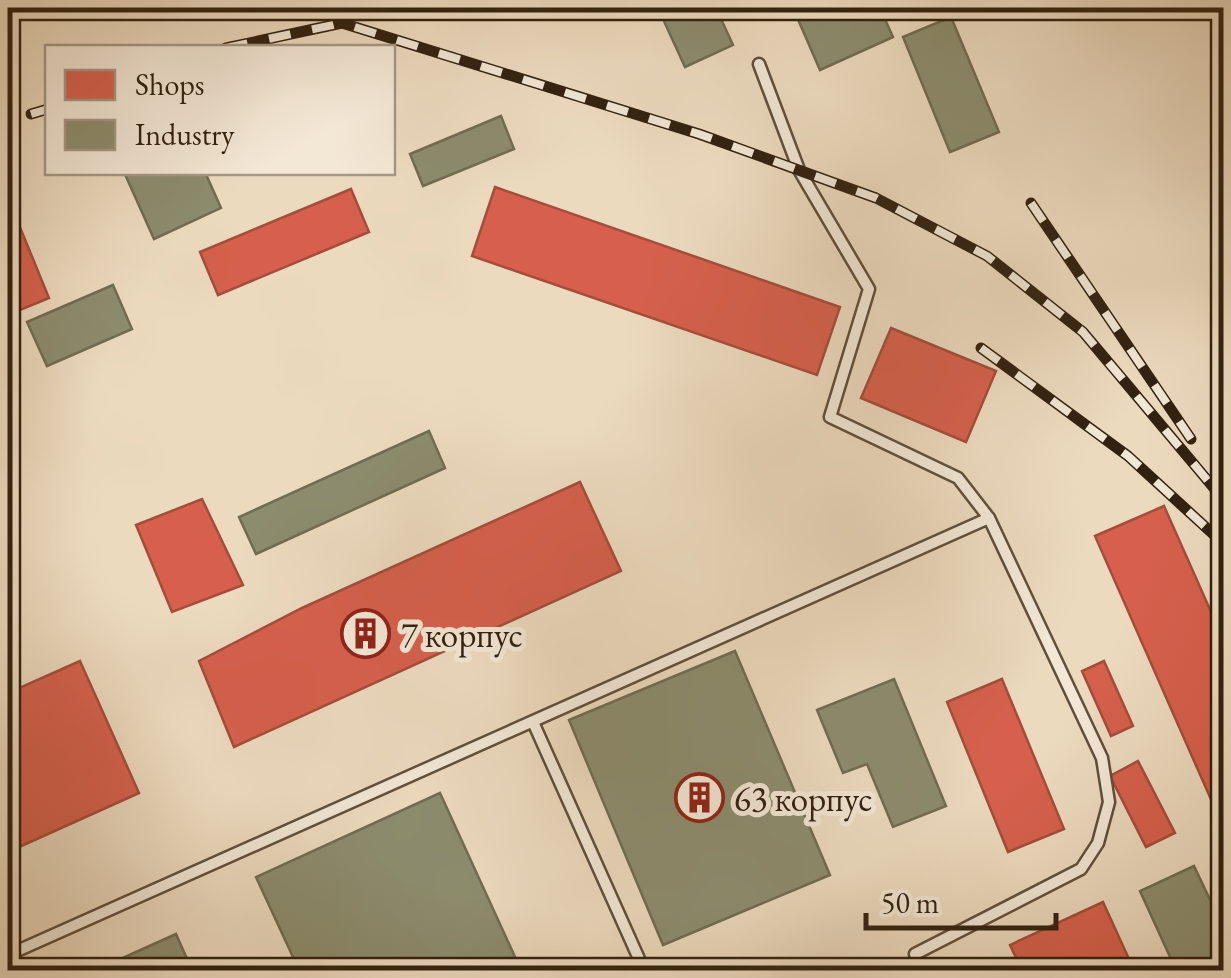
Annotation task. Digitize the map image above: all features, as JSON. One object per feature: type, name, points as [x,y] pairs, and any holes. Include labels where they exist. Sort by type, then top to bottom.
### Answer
[{"type":"lane","points":[[759,64],[799,170],[869,289],[830,417],[958,478],[989,518],[1102,758],[1109,802],[1098,843],[1081,869],[915,954]]},
{"type":"lane","points":[[8,956],[989,518]]},
{"type":"lane","points":[[534,722],[644,970]]},
{"type":"building: Shops","points":[[495,187],[840,307],[817,375],[472,256]]},
{"type":"building: Shops","points":[[351,189],[369,232],[218,295],[200,252]]},
{"type":"building: Shops","points":[[8,198],[49,298],[8,315]]},
{"type":"building: Shops","points":[[891,328],[996,371],[966,442],[861,398]]},
{"type":"building: Shops","name":"7 корпус","points":[[580,482],[621,571],[234,747],[199,661],[302,608]]},
{"type":"building: Shops","points":[[202,499],[243,585],[172,612],[136,525]]},
{"type":"building: Shops","points":[[1164,506],[1224,641],[1224,829],[1095,536]]},
{"type":"building: Shops","points":[[80,661],[139,793],[8,852],[8,693]]},
{"type":"building: Shops","points":[[1104,661],[1133,726],[1111,736],[1082,671]]},
{"type":"building: Shops","points":[[1002,679],[1064,829],[1008,852],[947,702]]},
{"type":"building: Shops","points":[[1138,761],[1175,833],[1146,847],[1110,776]]},
{"type":"building: Shops","points":[[1103,902],[1134,970],[1022,970],[1010,945]]},
{"type":"building: Industry","points":[[658,8],[746,8],[721,19],[733,45],[685,67]]},
{"type":"building: Industry","points":[[793,8],[880,8],[893,37],[820,70]]},
{"type":"building: Industry","points":[[951,17],[999,132],[950,152],[903,37]]},
{"type":"building: Industry","points":[[501,116],[514,149],[423,186],[410,154]]},
{"type":"building: Industry","points":[[125,175],[206,175],[221,208],[154,239]]},
{"type":"building: Industry","points":[[113,285],[132,329],[47,366],[27,322]]},
{"type":"building: Industry","points":[[429,431],[445,468],[256,554],[239,517]]},
{"type":"building: Industry","name":"63 корпус","points":[[735,651],[830,875],[663,945],[569,720]]},
{"type":"building: Industry","points":[[894,679],[946,806],[893,827],[867,764],[843,773],[817,710]]},
{"type":"building: Industry","points":[[440,793],[521,970],[299,970],[256,877]]},
{"type":"building: Industry","points":[[1194,866],[1224,929],[1224,970],[1176,970],[1140,891]]},
{"type":"building: Industry","points":[[176,934],[192,970],[96,970]]},
{"type":"building: Industry","points":[[975,959],[980,970],[948,970]]},
{"type":"railway","points":[[1215,8],[1224,20]]},
{"type":"railway","points":[[240,45],[342,23],[699,134],[876,198],[987,256],[1083,332],[1224,500]]},
{"type":"railway","points":[[31,114],[45,110]]},
{"type":"railway","points":[[1031,203],[1191,439]]},
{"type":"railway","points":[[981,348],[1128,456],[1224,544]]},
{"type":"place","name":"7 корпус","points":[[366,634]]},
{"type":"place","name":"63 корпус","points":[[699,798]]}]
